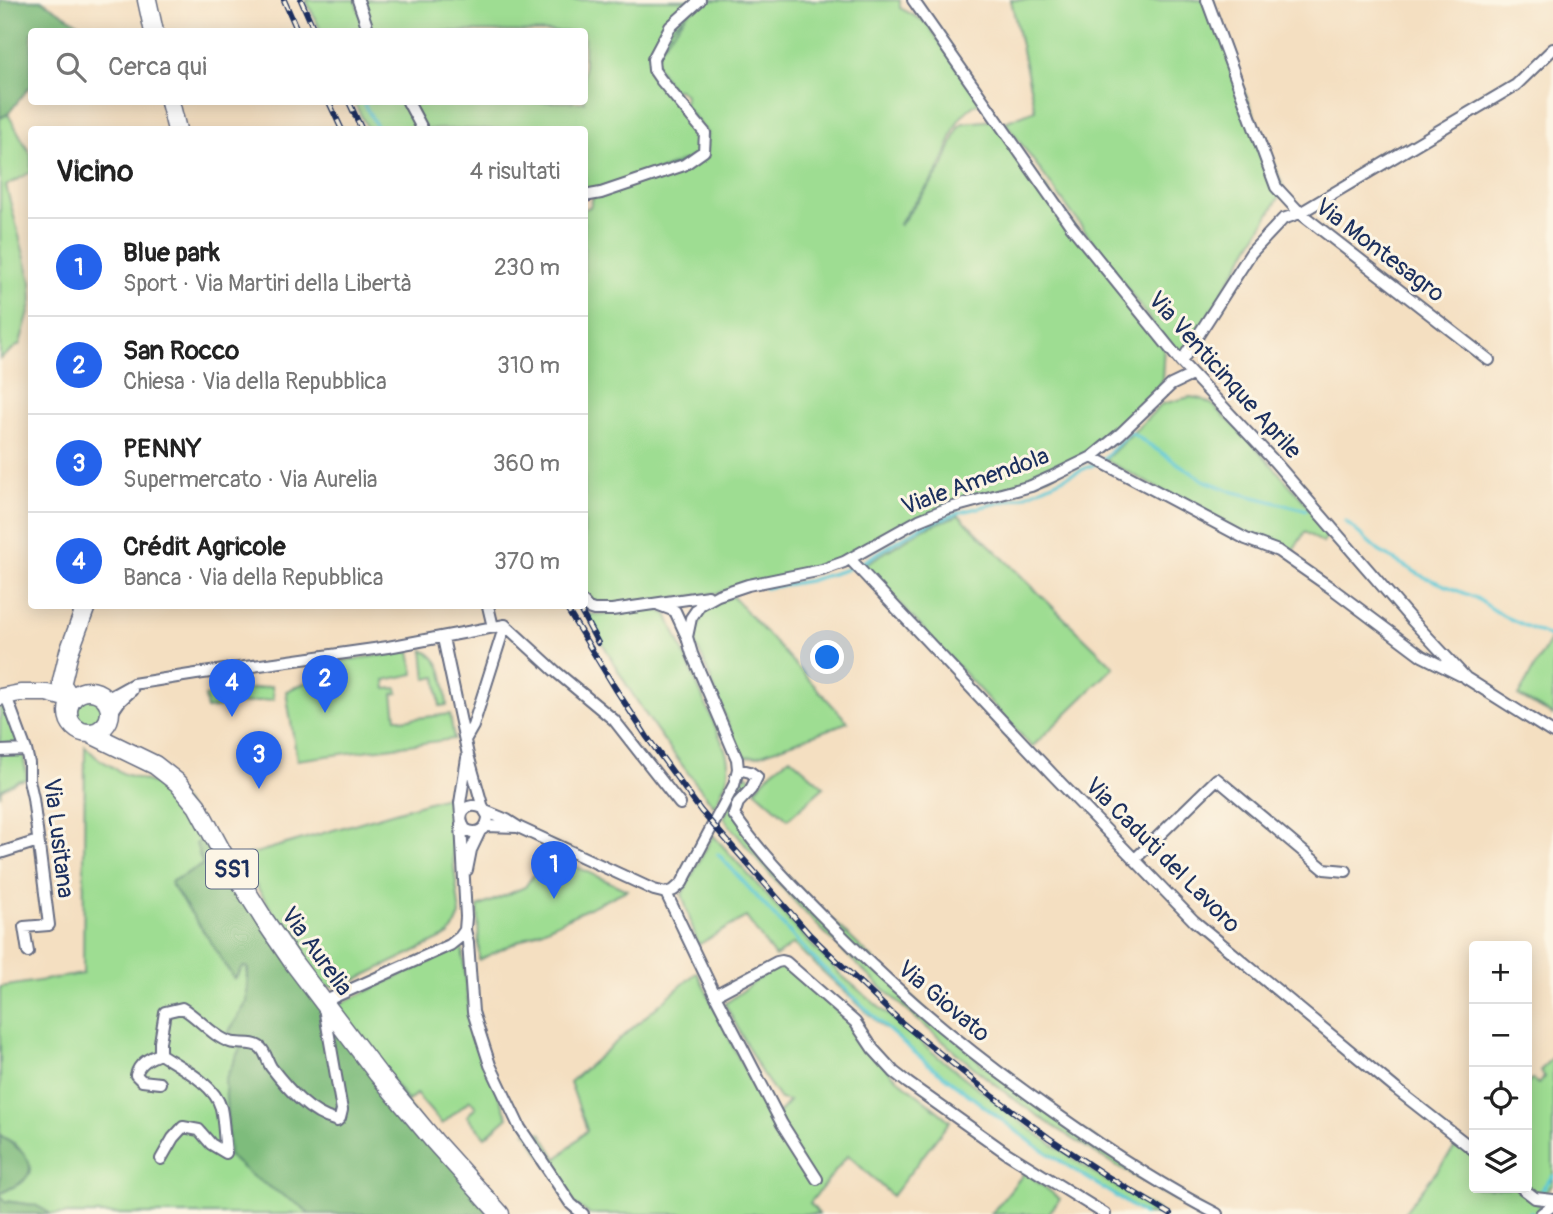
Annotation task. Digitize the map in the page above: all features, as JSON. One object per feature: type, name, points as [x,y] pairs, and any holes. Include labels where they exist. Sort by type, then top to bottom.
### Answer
[{"type":"main road","points":[[147,0],[153,28]]},
{"type":"main road","points":[[171,105],[176,126]]},
{"type":"main road","points":[[62,681],[69,652],[85,609]]},
{"type":"main road","name":"SS1","points":[[68,662],[73,702],[69,717],[78,730],[89,733]]},
{"type":"main road","name":"SS1","points":[[62,681],[73,702]]},
{"type":"main road","points":[[73,702],[86,691],[100,695],[107,713],[100,730],[89,733]]},
{"type":"main road","name":"SS1","points":[[107,713],[128,751]]},
{"type":"main road","name":"Via Aurelia","points":[[89,733],[155,765],[178,783],[197,806],[265,921],[323,1002],[426,1132],[500,1214]]},
{"type":"street","points":[[358,0],[368,28]]},
{"type":"street","points":[[588,195],[684,165],[704,151],[705,133],[661,80],[654,70],[653,59],[670,27],[700,0]]},
{"type":"street","name":"Via Venticinque Aprile","points":[[913,0],[1071,226],[1192,375],[1274,461],[1409,617],[1466,678],[1553,733]]},
{"type":"street","points":[[1207,0],[1276,187],[1300,213],[1516,85],[1553,49]]},
{"type":"street","points":[[410,105],[421,126]]},
{"type":"street","name":"Via Montesagro","points":[[1181,362],[1251,253],[1283,219],[1300,213],[1489,360]]},
{"type":"street","name":"Viale Amendola","points":[[687,637],[691,618],[700,605],[718,595],[748,585],[854,564],[919,520],[946,509],[1031,486],[1099,460],[1120,434],[1171,385],[1192,375]]},
{"type":"street","points":[[1099,460],[1246,539],[1278,551],[1422,656],[1466,678]]},
{"type":"street","name":"Via Caduti del Lavoro","points":[[854,564],[1194,921],[1469,1146]]},
{"type":"street","points":[[588,608],[612,611],[718,595]]},
{"type":"street","points":[[461,820],[466,808],[474,805],[654,890],[666,893],[681,883],[734,785],[738,769],[737,759],[675,611],[659,605]]},
{"type":"street","points":[[490,609],[499,626],[614,720],[680,804]]},
{"type":"street","points":[[107,713],[133,684],[443,638],[499,626]]},
{"type":"street","points":[[465,740],[473,726],[499,626]]},
{"type":"street","points":[[443,638],[468,755],[488,821],[471,850],[464,883]]},
{"type":"street","points":[[3,697],[34,692],[62,681]]},
{"type":"street","points":[[107,713],[142,683]]},
{"type":"street","points":[[34,692],[47,693],[73,702]]},
{"type":"street","name":"Via Lusitana","points":[[3,697],[29,763],[49,925],[24,928],[28,952]]},
{"type":"street","points":[[0,751],[26,750]]},
{"type":"street","points":[[468,755],[460,803],[465,930],[473,1012],[490,1065],[520,1128],[571,1204],[583,1214]]},
{"type":"street","name":"Via Giovato","points":[[738,769],[757,777],[751,789],[738,803],[734,815],[748,835],[802,896],[877,972],[951,1036],[1021,1090],[1114,1154],[1217,1214]]},
{"type":"street","points":[[1135,859],[1217,779],[1324,869],[1346,871]]},
{"type":"street","points":[[461,820],[469,832],[475,833],[483,829],[517,827]]},
{"type":"street","points":[[0,853],[22,849],[38,841]]},
{"type":"street","points":[[666,893],[782,1124],[817,1179]]},
{"type":"street","points":[[160,1054],[166,1012],[181,1008],[227,1042],[256,1045],[263,1049],[282,1081],[299,1098],[316,1113],[337,1121],[341,1118],[342,1110],[323,1002],[450,945],[465,930]]},
{"type":"street","points":[[716,995],[777,962],[786,962],[855,1022],[873,1049],[894,1072],[1005,1152],[1105,1214]]},
{"type":"street","points":[[160,1054],[150,1057],[138,1067],[136,1075],[142,1081],[160,1083]]},
{"type":"street","points":[[160,1054],[214,1093],[220,1107],[226,1153],[211,1144],[199,1130],[183,1127],[161,1159]]},
{"type":"street","points":[[1528,1193],[1535,1198],[1553,1203]]},
{"type":"street","points":[[1541,1214],[1553,1203]]},
{"type":"green space","points":[[0,0],[41,0],[78,23],[74,28],[28,28],[28,89],[8,114],[0,118]]},
{"type":"green space","points":[[306,0],[355,0],[365,28],[320,28]]},
{"type":"green space","points":[[360,0],[698,0],[652,59],[703,134],[702,151],[683,164],[588,194],[588,126],[423,126],[412,105],[588,105],[588,28],[370,28]]},
{"type":"green space","points":[[703,0],[900,0],[900,8],[926,22],[981,101],[958,122],[937,172],[899,224],[943,167],[959,126],[963,123],[995,120],[1164,344],[1162,380],[1156,396],[1092,456],[1050,476],[946,507],[843,561],[717,593],[595,608],[588,604],[588,208],[593,197],[705,152],[707,133],[684,105],[685,95],[679,89],[671,89],[662,79],[655,59],[671,28]]},
{"type":"green space","points":[[1011,0],[1207,0],[1284,189],[1181,362],[1005,122],[1035,110]]},
{"type":"green space","points":[[356,105],[407,105],[418,126],[366,126]]},
{"type":"green space","points":[[8,114],[28,150],[28,174],[6,186],[28,270],[28,315],[20,344],[0,359],[0,118]]},
{"type":"green space","points":[[1190,397],[1213,405],[1252,443],[1305,502],[1327,536],[1323,543],[1305,532],[1291,554],[1280,547],[1247,536],[1105,460],[1162,404]]},
{"type":"green space","points":[[959,515],[1114,667],[1032,747],[864,565],[925,528]]},
{"type":"green space","points":[[732,596],[848,722],[757,756],[741,757],[695,645],[702,616],[708,606]]},
{"type":"green space","points":[[653,608],[667,614],[725,749],[727,778],[714,806],[645,713],[588,614]]},
{"type":"green space","points":[[1551,638],[1553,639],[1553,715],[1518,696]]},
{"type":"green space","points":[[423,650],[440,666],[447,705],[440,706],[436,677],[426,679]]},
{"type":"green space","points":[[410,651],[414,674],[385,680],[386,689],[397,688],[398,693],[393,694],[396,718],[401,720],[450,714],[454,739],[297,760],[286,691],[329,673],[327,663]]},
{"type":"green space","points":[[272,686],[274,699],[207,709],[205,696]]},
{"type":"green space","points":[[89,691],[104,697],[110,712],[104,727],[89,733],[74,727],[68,712],[74,697]]},
{"type":"green space","points":[[6,703],[21,743],[0,744],[0,704]]},
{"type":"green space","points":[[85,746],[96,757],[124,774],[172,789],[200,821],[206,837],[198,853],[203,864],[171,884],[233,978],[247,966],[247,1002],[228,1033],[242,1044],[302,1207],[310,1214],[51,1214],[35,1205],[4,1201],[0,1194],[24,1181],[24,1154],[14,1143],[0,1135],[0,987],[83,974]]},
{"type":"green space","points":[[23,752],[27,779],[1,790],[0,796],[0,753]]},
{"type":"green space","points":[[790,757],[824,787],[788,819],[755,790],[772,771]]},
{"type":"green space","points":[[746,774],[753,780],[736,803],[746,837],[982,1064],[1210,1214],[1199,1214],[1036,1115],[978,1071],[867,974],[792,899],[724,818]]},
{"type":"green space","points":[[449,796],[460,915],[449,935],[351,982],[330,986],[318,981],[238,858]]},
{"type":"green space","points":[[713,835],[841,975],[1026,1126],[1100,1177],[1163,1214],[1144,1214],[1035,1145],[885,1029],[793,944],[775,957],[746,917],[698,945],[682,894]]},
{"type":"green space","points":[[206,837],[490,1214],[310,1214],[253,1177],[229,1156],[225,1080],[242,1044],[228,1033],[247,1002],[248,970],[243,967],[234,979],[171,884],[203,865],[196,844]]},
{"type":"green space","points":[[548,854],[627,890],[479,960],[478,907],[525,887]]},
{"type":"green space","points":[[462,946],[468,1001],[492,1080],[508,1117],[485,1137],[467,1116],[476,1107],[470,1100],[442,1124],[416,1094],[408,1101],[336,1006]]},
{"type":"green space","points":[[780,963],[824,997],[893,1075],[950,1121],[892,1196],[848,1155],[810,1203],[819,1214],[589,1214],[572,1202],[526,1132],[541,1133],[557,1159],[587,1130],[570,1082],[697,972],[770,1122],[789,1101],[780,1099],[761,1072],[725,1004]]},
{"type":"green space","points":[[1553,1056],[1553,1184],[1543,1195],[1536,1195],[1532,1191],[1532,1079],[1538,1084],[1545,1077],[1540,1071]]},
{"type":"green space","points":[[0,1135],[23,1154],[30,1166],[23,1181],[0,1194]]},
{"type":"green space","points":[[1458,1144],[1469,1152],[1469,1193],[1523,1193],[1541,1206],[1536,1214],[1403,1214]]},
{"type":"green space","points":[[1025,1172],[1060,1199],[1048,1214],[991,1214]]},
{"type":"green space","points":[[0,1194],[4,1201],[35,1205],[51,1214],[0,1214]]},
{"type":"waterway","points":[[365,105],[377,126]]},
{"type":"waterway","points":[[1103,459],[1130,432],[1203,480],[1234,492],[1306,510]]},
{"type":"waterway","points":[[765,588],[808,581],[845,570],[922,526],[957,513],[1022,497],[1097,463]]},
{"type":"waterway","points":[[1345,521],[1379,551],[1422,576],[1476,598],[1503,616],[1553,638]]},
{"type":"waterway","points":[[718,854],[811,956],[927,1063],[1035,1145],[1144,1214]]},
{"type":"waterway","points":[[1542,1189],[1553,1176]]},
{"type":"railway","points":[[284,0],[296,28]]},
{"type":"railway","points":[[301,0],[313,28]]},
{"type":"railway","points":[[330,105],[340,126]]},
{"type":"railway","points":[[350,105],[360,126]]},
{"type":"railway","points":[[567,609],[647,737],[701,811],[810,935],[901,1022],[994,1097],[1049,1138],[1170,1214]]},
{"type":"railway","points":[[580,609],[598,643]]},
{"type":"place","name":"San Rocco","points":[[325,713]]},
{"type":"place","name":"Crédit Agricole","points":[[232,717]]},
{"type":"place","name":"PENNY","points":[[259,789]]},
{"type":"place","name":"Blue park","points":[[554,899]]}]
